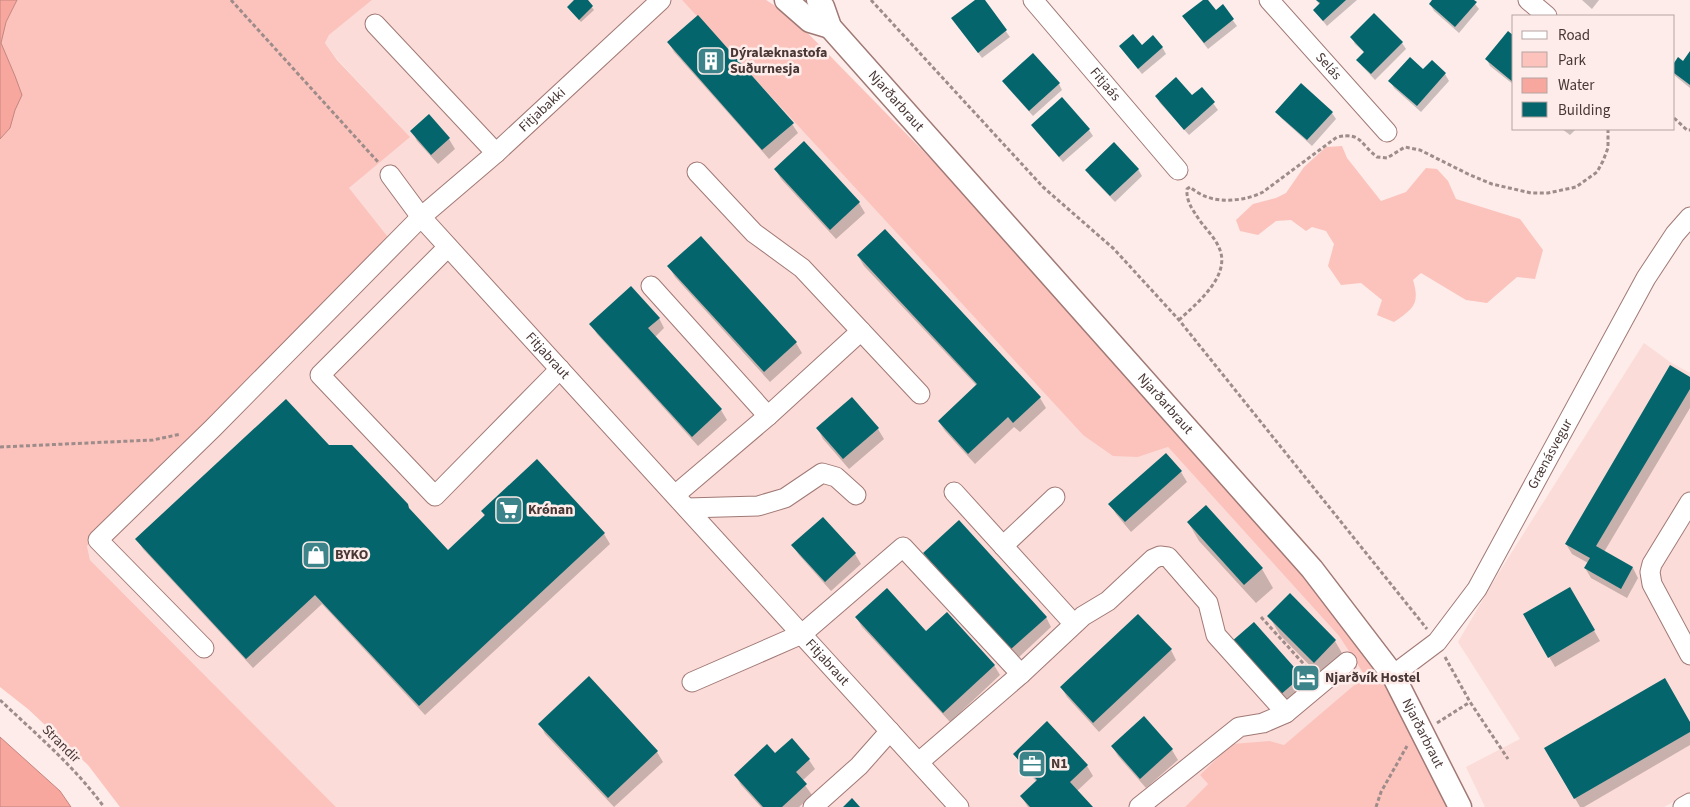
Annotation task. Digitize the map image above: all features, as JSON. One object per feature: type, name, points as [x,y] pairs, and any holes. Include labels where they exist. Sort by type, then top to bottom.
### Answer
[{"type":"main road","name":"Njarðarbraut","points":[[786,0],[810,21],[830,27]]},
{"type":"main road","name":"Njarðarbraut","points":[[818,0],[823,7],[830,27],[1312,569],[1393,676],[1460,807]]},
{"type":"street","name":"Fitjabakki","points":[[204,648],[98,540],[213,428],[421,217],[496,153],[661,0]]},
{"type":"street","name":"Fitjaás","points":[[1033,0],[1178,170]]},
{"type":"street","name":"Selás","points":[[1269,0],[1387,132]]},
{"type":"street","points":[[1528,0],[1546,15]]},
{"type":"street","points":[[375,24],[496,153]]},
{"type":"street","points":[[697,172],[754,233],[802,268],[920,394]]},
{"type":"street","name":"Fitjabraut","points":[[390,174],[421,217],[959,807]]},
{"type":"street","name":"Grænásvegur","points":[[1393,676],[1437,642],[1477,589],[1646,278],[1675,234],[1690,217]]},
{"type":"street","points":[[448,247],[320,375],[435,496],[560,369]]},
{"type":"street","points":[[651,286],[768,416]]},
{"type":"street","points":[[681,502],[768,416],[861,331]]},
{"type":"street","points":[[681,502],[758,506],[785,498],[822,473],[836,477],[856,495]]},
{"type":"street","points":[[954,492],[1003,546],[1078,620]]},
{"type":"street","points":[[1003,546],[1055,497]]},
{"type":"street","points":[[1690,502],[1652,564],[1650,572],[1652,584],[1690,655]]},
{"type":"street","points":[[692,682],[802,634],[903,547],[1020,674]]},
{"type":"street","points":[[919,762],[1020,674],[1078,620],[1108,601],[1153,559],[1160,556],[1168,557],[1208,603],[1216,635],[1286,713]]},
{"type":"street","points":[[1139,807],[1240,727],[1264,723],[1286,713],[1347,662]]},
{"type":"street","points":[[813,807],[859,766],[890,731]]},
{"type":"street","points":[[1683,807],[1690,803]]},
{"type":"path","points":[[231,0],[390,174]]},
{"type":"path","points":[[870,0],[1044,187],[1114,250],[1179,320],[1437,642],[1470,702],[1508,759]]},
{"type":"path","points":[[1675,119],[1687,130],[1690,130]]},
{"type":"path","points":[[1179,320],[1206,294],[1214,282],[1222,261],[1220,249],[1191,208],[1187,198],[1187,189],[1190,187],[1207,197],[1215,199],[1254,197],[1337,136],[1348,134],[1356,137],[1377,157],[1386,158],[1405,147],[1420,150],[1492,184],[1531,193],[1548,193],[1576,187],[1597,172],[1608,148],[1608,130]]},
{"type":"path","points":[[0,447],[153,440],[213,428]]},
{"type":"path","points":[[1261,617],[1322,683]]},
{"type":"path","name":"Strandir","points":[[0,700],[50,748],[104,807]]},
{"type":"shaded area","points":[[372,0],[682,0],[1083,435],[1138,457],[1168,447],[1339,636],[1365,677],[1284,745],[1270,741],[1200,775],[1208,784],[1185,807],[336,807],[90,560],[87,546],[349,188],[409,136],[337,59],[325,43],[329,35]]},
{"type":"shaded area","points":[[1644,343],[1670,362],[1690,373],[1690,793],[1664,807],[1485,807],[1466,767],[1520,739],[1458,642],[1498,574]]},
{"type":"green space","points":[[17,0],[372,0],[329,35],[325,43],[337,60],[410,137],[349,188],[391,241],[104,524],[87,546],[90,560],[336,807],[120,807],[88,765],[28,709],[0,687],[0,139],[10,128],[15,109],[22,95],[1,43],[6,22]]},
{"type":"green space","points":[[682,0],[766,0],[791,16],[971,200],[1307,575],[1383,675],[1453,807],[1185,807],[1208,784],[1200,775],[1232,744],[1270,741],[1284,745],[1365,676],[1339,636],[1168,447],[1138,457],[1113,456],[1083,435]]},
{"type":"green space","points":[[1342,146],[1347,158],[1381,201],[1406,192],[1426,168],[1437,169],[1448,181],[1456,199],[1520,219],[1543,250],[1535,279],[1517,277],[1487,303],[1466,300],[1421,273],[1413,280],[1416,295],[1414,305],[1394,322],[1377,315],[1382,300],[1361,283],[1341,285],[1328,266],[1334,244],[1326,231],[1312,227],[1306,231],[1291,220],[1276,221],[1258,235],[1240,231],[1236,220],[1253,204],[1276,198],[1286,193],[1304,167],[1326,147]]},
{"type":"water","points":[[0,0],[17,0],[6,22],[1,43],[22,95],[10,128],[0,139]]},
{"type":"water","points":[[0,737],[60,791],[71,807],[0,807]]},
{"type":"building","points":[[574,0],[588,0],[593,6],[579,20],[567,7]]},
{"type":"building","points":[[975,0],[985,0],[1007,30],[978,53],[951,18]]},
{"type":"building","points":[[1203,0],[1208,0],[1216,10],[1223,4],[1234,19],[1204,43],[1182,16]]},
{"type":"building","points":[[1316,0],[1346,0],[1323,21],[1313,10],[1320,3]]},
{"type":"building","points":[[1432,0],[1474,0],[1477,2],[1455,27],[1429,4]]},
{"type":"building","points":[[1374,13],[1403,42],[1371,74],[1356,60],[1364,52],[1350,37]]},
{"type":"building","points":[[698,15],[794,123],[762,150],[667,42]]},
{"type":"building","points":[[1508,31],[1512,34],[1512,81],[1485,59]]},
{"type":"building","points":[[1133,34],[1142,45],[1153,35],[1163,47],[1138,69],[1119,46]]},
{"type":"building","points":[[1690,51],[1690,85],[1675,74],[1675,62],[1678,57],[1683,61]]},
{"type":"building","points":[[1033,53],[1060,83],[1029,111],[1002,81]]},
{"type":"building","points":[[1410,57],[1423,69],[1432,60],[1446,73],[1417,106],[1388,81]]},
{"type":"building","points":[[1176,77],[1192,95],[1202,87],[1215,102],[1184,130],[1155,96]]},
{"type":"building","points":[[1301,83],[1333,112],[1307,140],[1275,112]]},
{"type":"building","points":[[1062,97],[1090,129],[1059,157],[1031,125]]},
{"type":"building","points":[[429,114],[450,138],[431,155],[410,131]]},
{"type":"building","points":[[804,141],[860,202],[830,230],[774,169]]},
{"type":"building","points":[[1114,142],[1139,169],[1110,196],[1085,170]]},
{"type":"building","points":[[885,229],[1041,397],[1013,423],[1008,417],[968,454],[938,421],[977,384],[857,255]]},
{"type":"building","points":[[701,236],[797,342],[764,372],[667,266]]},
{"type":"building","points":[[631,286],[660,318],[648,328],[722,409],[692,437],[589,324]]},
{"type":"building","points":[[1670,365],[1690,377],[1690,389],[1596,546],[1633,567],[1621,589],[1584,568],[1590,558],[1565,544]]},
{"type":"building","points":[[852,397],[879,428],[843,459],[816,428]]},
{"type":"building","points":[[286,399],[329,445],[352,445],[408,504],[409,508],[448,550],[485,515],[481,511],[537,459],[605,533],[419,706],[315,595],[246,659],[135,539]]},
{"type":"building","points":[[1166,453],[1182,471],[1125,522],[1108,504]]},
{"type":"building","points":[[1206,505],[1263,568],[1244,585],[1187,522]]},
{"type":"building","points":[[823,517],[856,553],[825,582],[791,545]]},
{"type":"building","points":[[959,520],[1047,617],[1011,649],[923,553]]},
{"type":"building","points":[[1570,587],[1595,630],[1548,658],[1523,614]]},
{"type":"building","points":[[887,588],[926,631],[947,612],[995,665],[943,713],[855,617]]},
{"type":"building","points":[[1290,593],[1336,640],[1314,663],[1267,616]]},
{"type":"building","points":[[1138,614],[1172,649],[1093,723],[1060,687]]},
{"type":"building","points":[[1254,622],[1302,676],[1279,696],[1231,642]]},
{"type":"building","points":[[589,676],[658,751],[608,798],[538,724]]},
{"type":"building","points":[[1665,678],[1690,722],[1690,732],[1574,799],[1544,748]]},
{"type":"building","points":[[1144,716],[1173,749],[1140,779],[1111,746]]},
{"type":"building","points":[[1047,721],[1088,765],[1070,782],[1093,807],[1030,807],[1020,796],[1037,780],[1013,754]]},
{"type":"building","points":[[792,738],[810,759],[796,772],[807,784],[782,807],[763,807],[734,775],[767,744],[775,753]]},
{"type":"building","points":[[852,798],[860,807],[843,807]]},
{"type":"place","name":"Dýralæknastofa Suðurnesja","points":[[711,61]]},
{"type":"place","name":"Krónan","points":[[509,510]]},
{"type":"place","name":"BYKO","points":[[316,555]]},
{"type":"place","name":"Njarðvík Hostel","points":[[1306,678]]},
{"type":"place","name":"N1","points":[[1032,764]]}]
